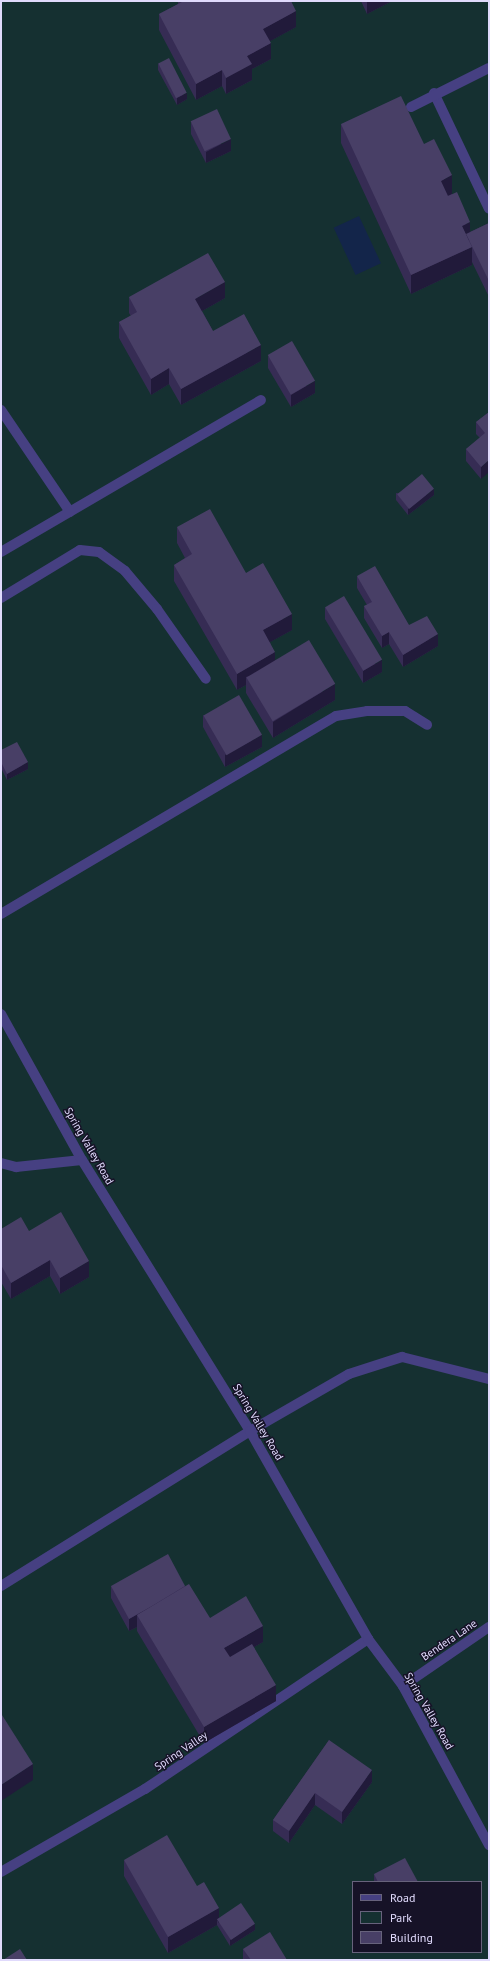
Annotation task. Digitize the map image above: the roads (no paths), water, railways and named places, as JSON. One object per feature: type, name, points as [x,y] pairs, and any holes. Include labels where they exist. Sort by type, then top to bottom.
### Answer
[{"type":"street","points":[[411,106],[434,93],[489,68]]},
{"type":"street","points":[[434,93],[489,209]]},
{"type":"street","points":[[1,552],[261,400]]},
{"type":"street","points":[[1,410],[70,512]]},
{"type":"street","points":[[1,598],[80,550],[99,552],[125,572],[148,598],[206,679]]},
{"type":"street","points":[[1,914],[336,716],[367,710],[405,711],[427,726]]},
{"type":"street","name":"Spring Valley Road","points":[[1,1014],[82,1160],[250,1431],[368,1639],[403,1686],[489,1845]]},
{"type":"street","points":[[1,1163],[16,1167],[82,1160]]},
{"type":"street","points":[[1,1586],[250,1431],[349,1374],[402,1357],[489,1379]]},
{"type":"street","name":"Bendera Lane","points":[[403,1686],[489,1627]]},
{"type":"street","name":"Spring Valley","points":[[1,1872],[145,1789],[368,1639]]},
{"type":"water","points":[[359,216],[381,263],[356,275],[334,228]]}]
